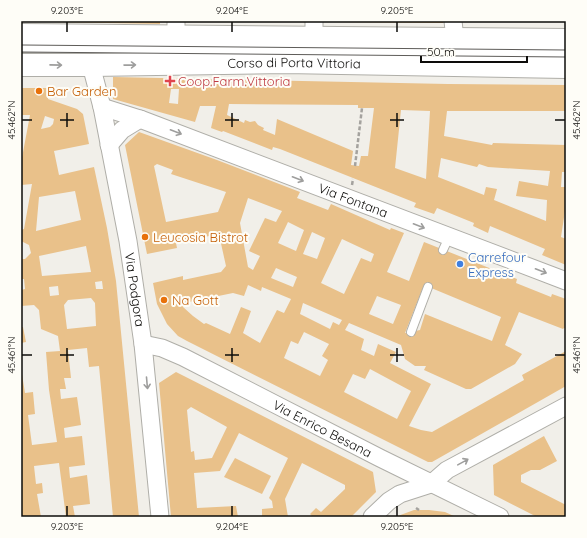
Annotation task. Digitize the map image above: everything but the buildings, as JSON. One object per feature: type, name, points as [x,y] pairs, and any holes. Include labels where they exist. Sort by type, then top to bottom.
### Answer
[{"type":"street","name":"Corso di Porta Vittoria","points":[[21,35],[176,29],[454,30],[566,40]]},
{"type":"street","name":"Corso di Porta Vittoria","points":[[21,65],[88,57],[566,67]]},
{"type":"street","name":"Via Podgora","points":[[88,57],[102,108],[128,241],[143,344],[160,517]]},
{"type":"street","name":"Via Fontana","points":[[102,108],[140,118],[446,243],[566,281]]},
{"type":"street","points":[[109,145],[122,130],[140,118]]},
{"type":"street","name":"Via Enrico Besana","points":[[143,344],[162,348],[183,357],[431,484],[500,517]]},
{"type":"street","points":[[372,517],[389,501],[400,494],[431,484],[447,470],[566,406]]},
{"type":"lane","points":[[21,48],[88,57],[566,54]]},
{"type":"lane","points":[[412,332],[428,287]]},
{"type":"path","points":[[355,166],[362,108]]},
{"type":"tram line","points":[[21,45],[566,50]]},
{"type":"tram line","points":[[21,52],[566,57]]},
{"type":"place","name":"Coop.Farm.Vittoria","points":[[170,81]]},
{"type":"place","name":"Bar Garden","points":[[39,91]]},
{"type":"place","name":"Leucosia Bistrot","points":[[145,237]]},
{"type":"place","name":"Carrefour Express","points":[[460,264]]},
{"type":"place","name":"Na Gott","points":[[164,300]]}]
